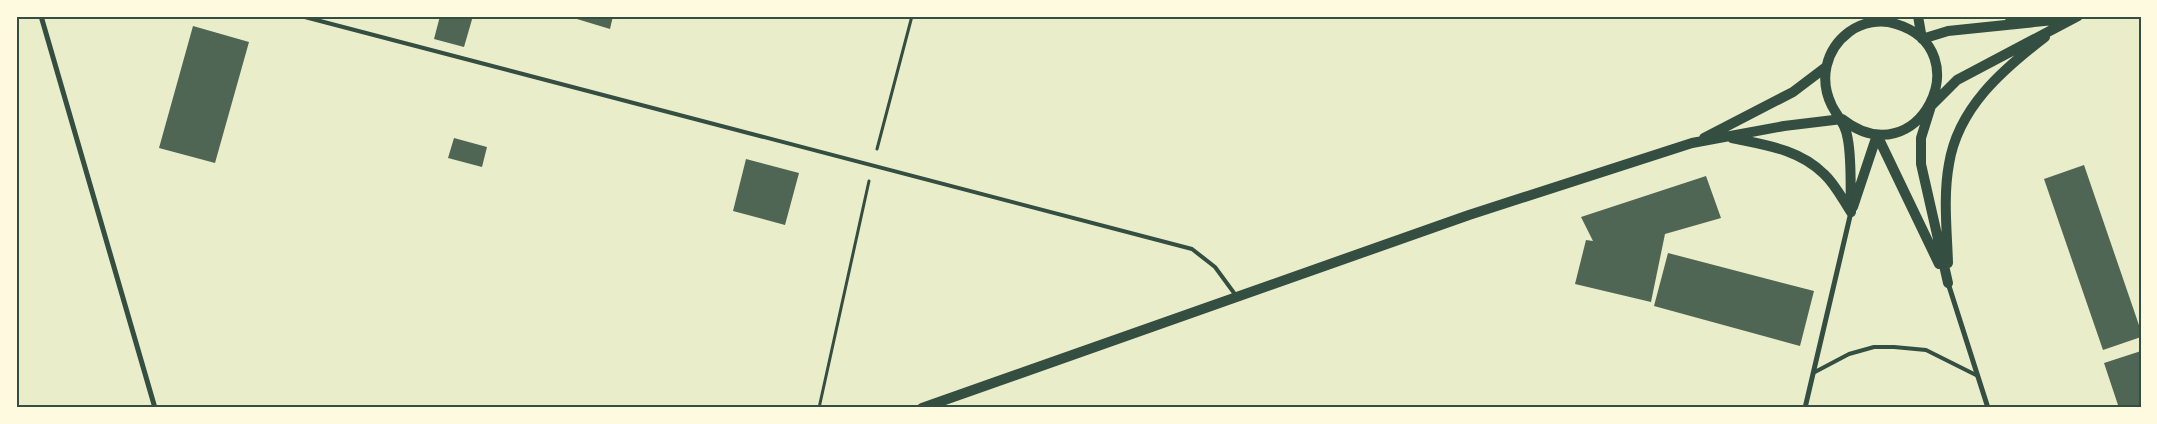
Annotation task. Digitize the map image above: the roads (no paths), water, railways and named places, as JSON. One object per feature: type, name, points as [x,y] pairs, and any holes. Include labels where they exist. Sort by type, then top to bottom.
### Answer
[{"type":"main road","points":[[1873,16],[1839,40],[1830,53],[1824,82],[1833,108],[1842,119],[1853,128],[1878,134],[1893,134],[1908,128],[1921,119],[1957,80],[2074,18]]},
{"type":"main road","points":[[1918,16],[1922,39]]},
{"type":"main road","points":[[2009,16],[2074,18]]},
{"type":"main road","points":[[1922,39],[1948,32],[2074,18]]},
{"type":"main road","points":[[1948,283],[1949,165],[1964,118],[2003,72],[2074,18]]},
{"type":"main road","points":[[1863,24],[1894,23],[1909,29],[1922,39],[1932,54],[1938,71],[1937,90],[1921,138],[1921,164],[1948,283]]},
{"type":"main road","points":[[1692,144],[1772,104],[1808,82],[1826,67]]},
{"type":"main road","points":[[922,408],[1469,215],[1692,144],[1792,125],[1842,119]]},
{"type":"main road","points":[[1842,119],[1848,140],[1851,212]]},
{"type":"main road","points":[[1878,134],[1948,283]]},
{"type":"main road","points":[[1851,212],[1878,134]]},
{"type":"main road","points":[[1726,137],[1784,149],[1803,158],[1825,174],[1851,212]]},
{"type":"street","points":[[41,16],[155,408]]},
{"type":"street","points":[[1805,408],[1851,212]]},
{"type":"street","points":[[1948,283],[1988,408]]},
{"type":"lane","points":[[300,16],[1192,249],[1215,267],[1237,297]]},
{"type":"lane","points":[[1813,374],[1848,354],[1874,347],[1894,347],[1926,350],[1978,376]]}]
